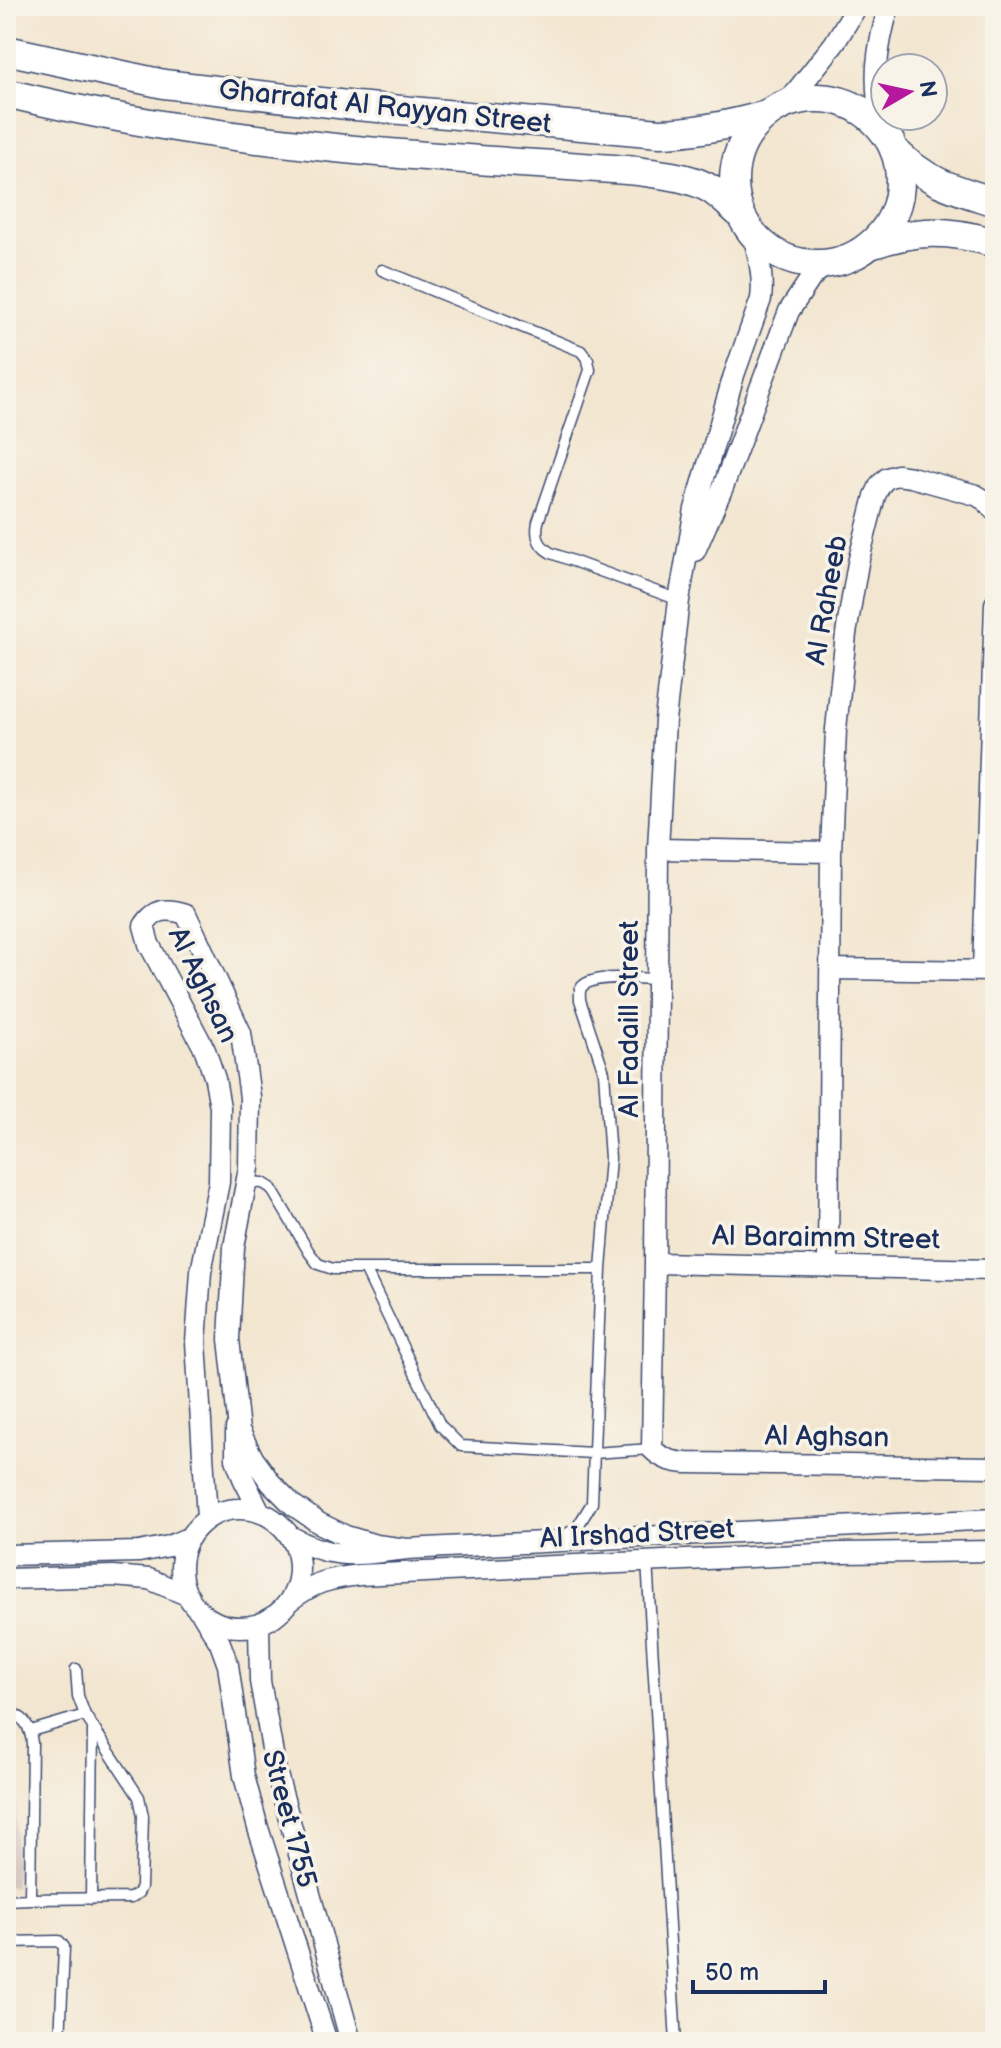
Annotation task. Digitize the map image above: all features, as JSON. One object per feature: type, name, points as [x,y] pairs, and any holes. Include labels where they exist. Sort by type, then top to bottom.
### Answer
[{"type":"main road","name":"Gharrafat Al Rayyan Street","points":[[6,50],[164,84],[356,106],[660,133],[719,128],[776,109]]},
{"type":"main road","name":"Gharrafat Al Rayyan Street","points":[[6,93],[135,121],[304,145],[638,171],[675,177],[711,190],[747,224]]},
{"type":"main road","points":[[995,202],[929,179],[909,165],[860,110],[832,99],[817,97],[776,109],[754,126],[745,139],[735,168],[734,184],[747,224],[776,253],[790,259],[819,264],[834,262],[870,245],[907,234],[957,233],[995,243]]},
{"type":"main road","points":[[870,245],[888,222],[898,194],[898,164],[888,140]]},
{"type":"street","points":[[776,109],[834,44],[857,6]]},
{"type":"street","points":[[888,140],[877,103],[876,62],[889,6]]},
{"type":"street","name":"Al Fadaill Street","points":[[656,1453],[658,849],[665,720],[681,590],[695,509],[763,287],[761,267],[747,224]]},
{"type":"street","name":"Al Fadaill Street","points":[[681,590],[789,311],[811,278],[834,262]]},
{"type":"street","name":"Al Raheeb","points":[[828,1267],[831,852],[836,729],[846,634],[858,563],[875,496],[887,478],[897,475],[911,477],[976,495],[995,511]]},
{"type":"street","points":[[831,969],[989,971],[995,604]]},
{"type":"street","points":[[658,849],[831,852]]},
{"type":"street","name":"Al Aghsan","points":[[207,1518],[196,1342],[201,1272],[219,1182],[220,1107],[205,1050],[149,944],[144,926],[156,913],[169,908],[186,914],[241,1033],[250,1097],[249,1168],[234,1247],[229,1339],[239,1430],[253,1458],[271,1483],[293,1505],[319,1523],[346,1536],[376,1545],[407,1549]]},
{"type":"street","name":"Al Baraimm Street","points":[[655,1263],[995,1270]]},
{"type":"street","name":"Al Aghsan","points":[[235,1400],[236,1459],[260,1512]]},
{"type":"street","name":"Al Aghsan","points":[[656,1453],[674,1462],[687,1463],[995,1467]]},
{"type":"street","points":[[6,1579],[113,1576],[149,1579],[195,1604],[211,1619],[235,1626],[259,1624],[275,1615],[288,1602],[298,1581],[299,1569],[290,1536],[277,1522],[260,1512],[237,1509],[207,1518],[190,1537],[182,1566],[182,1576],[195,1604]]},
{"type":"street","name":"Al Irshad Street","points":[[290,1536],[307,1546],[347,1555],[407,1549],[995,1519]]},
{"type":"street","points":[[6,1555],[139,1552],[169,1546],[190,1537]]},
{"type":"street","name":"Al Irshad Street","points":[[288,1602],[319,1582],[359,1575],[841,1553],[995,1551]]},
{"type":"street","name":"Street 1755","points":[[195,1604],[220,1643],[228,1665],[244,1776],[327,2042]]},
{"type":"street","name":"Street 1755","points":[[259,1624],[260,1681],[276,1771],[351,2042]]},
{"type":"lane","points":[[382,270],[581,351],[588,360],[590,370],[538,522],[538,541],[551,553],[681,590]]},
{"type":"lane","points":[[557,1542],[578,1526],[592,1503],[601,1269],[610,1158],[604,1072],[580,1000],[580,991],[589,981],[599,978],[657,979]]},
{"type":"lane","points":[[247,1182],[263,1183],[271,1188],[318,1264],[333,1269],[601,1269]]},
{"type":"lane","points":[[365,1269],[440,1425],[461,1446],[656,1453]]},
{"type":"lane","points":[[647,1561],[676,2042]]},
{"type":"lane","points":[[6,1900],[131,1898],[141,1887],[143,1816],[139,1797],[85,1715],[78,1696],[76,1669]]},
{"type":"lane","points":[[6,1712],[24,1720],[31,1731],[30,1899]]},
{"type":"lane","points":[[31,1731],[85,1715]]},
{"type":"lane","points":[[91,1899],[93,1730]]},
{"type":"lane","points":[[6,1942],[59,1941],[64,1947],[60,2042]]},
{"type":"shaded area","points":[[6,1738],[17,1738],[15,1887],[6,1887]]}]
